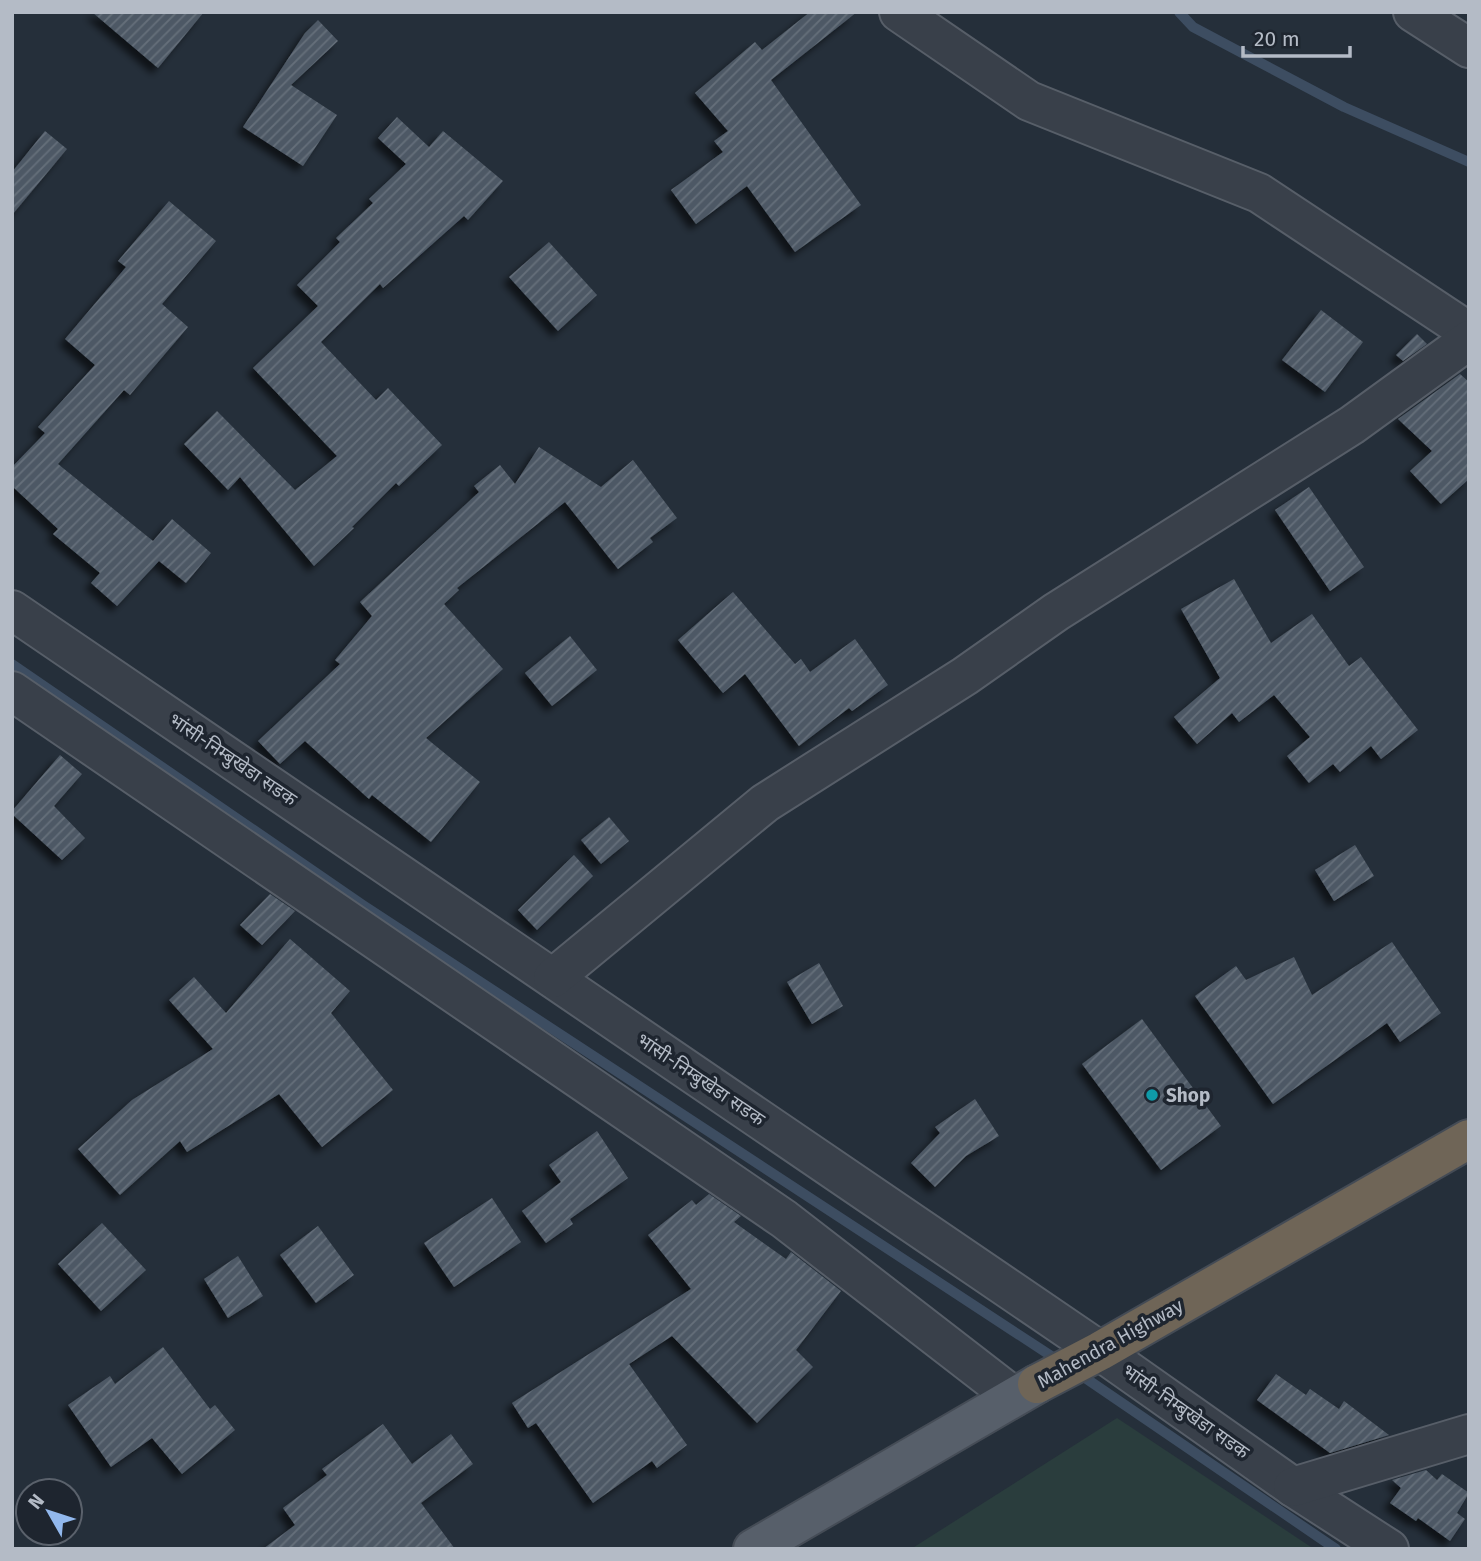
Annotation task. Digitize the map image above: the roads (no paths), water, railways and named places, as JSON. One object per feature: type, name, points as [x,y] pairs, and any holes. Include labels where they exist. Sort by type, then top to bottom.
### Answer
[{"type":"highway","name":"Mahendra Highway","points":[[1025,1390],[1094,1354],[1469,1139]]},
{"type":"main road","name":"Mahendra Highway","points":[[753,1549],[1025,1390]]},
{"type":"street","points":[[899,12],[1029,101],[1259,193],[1469,332]]},
{"type":"street","points":[[1413,12],[1469,48]]},
{"type":"street","points":[[553,978],[765,803],[965,676],[1068,604],[1352,425],[1469,340]]},
{"type":"street","name":"भांसी-निम्बुखेडा सडक","points":[[12,610],[553,978],[1094,1354],[1389,1549]]},
{"type":"street","points":[[12,691],[783,1219],[1025,1390]]},
{"type":"street","points":[[1293,1487],[1469,1434]]},
{"type":"waterway","points":[[1179,12],[1193,27],[1344,107],[1469,162]]},
{"type":"waterway","points":[[12,664],[363,905],[1062,1363]]},
{"type":"waterway","points":[[1075,1371],[1336,1549]]},
{"type":"place","name":"Shop","points":[[1152,1095]]}]
